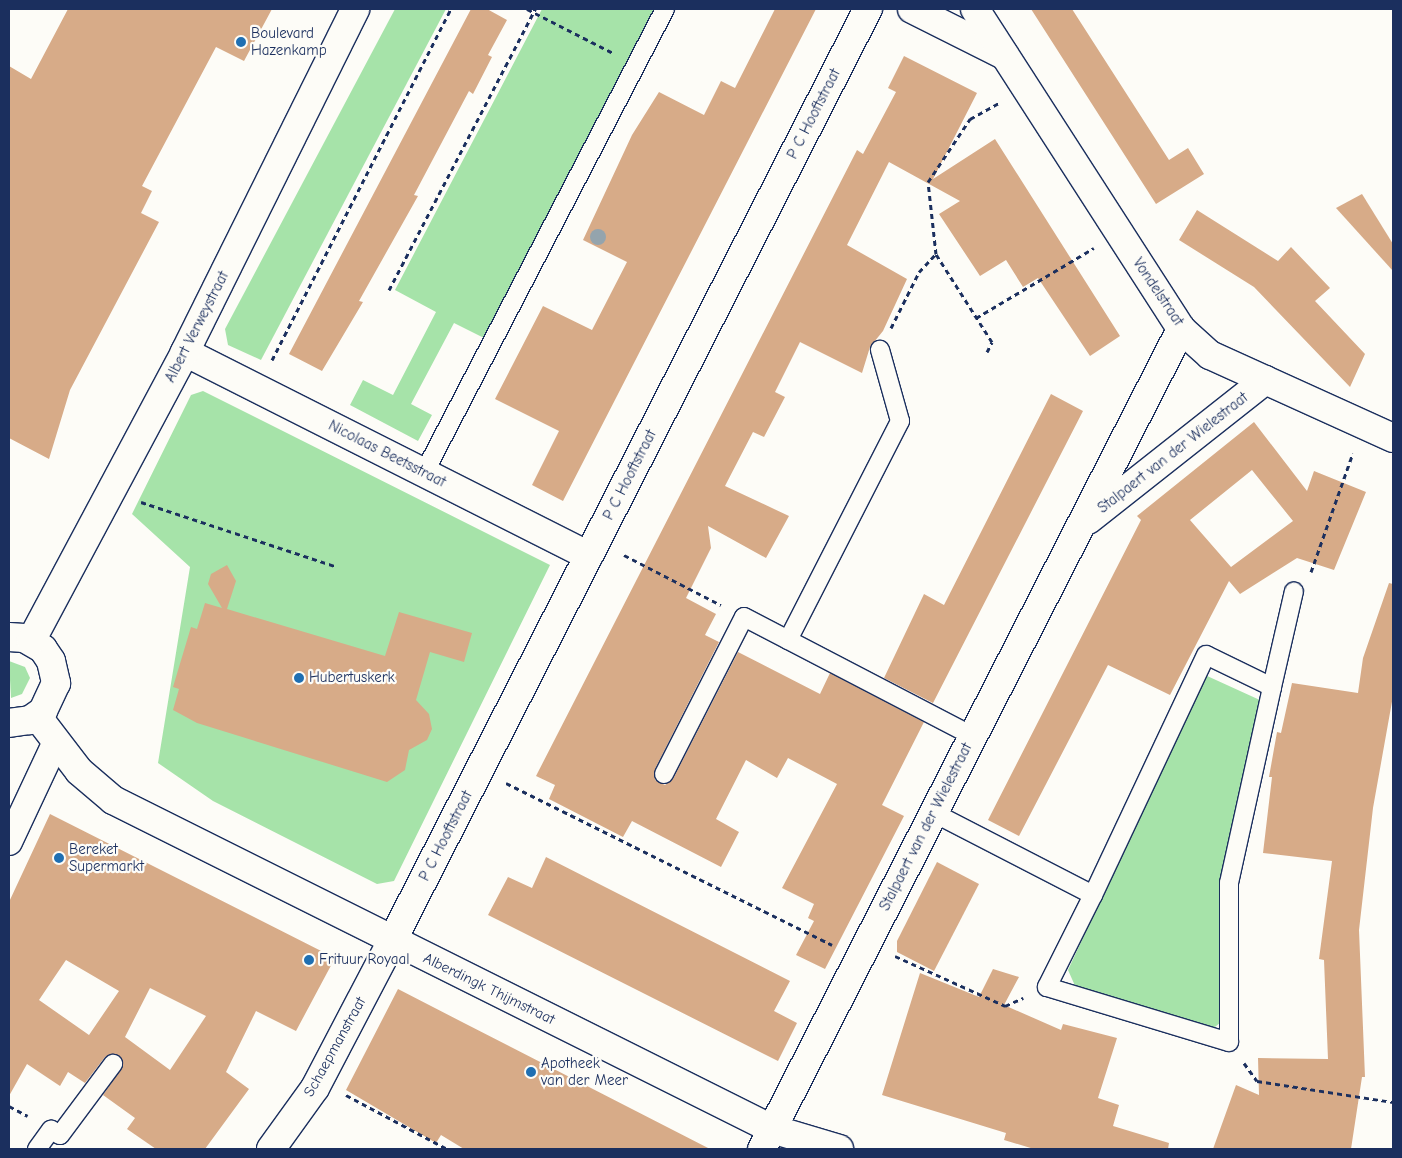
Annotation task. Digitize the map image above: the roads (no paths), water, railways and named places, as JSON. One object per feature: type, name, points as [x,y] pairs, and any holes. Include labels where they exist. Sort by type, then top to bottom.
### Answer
[{"type":"street","name":"Albert Verweystraat","points":[[20,639],[112,493],[185,352],[355,9]]},
{"type":"street","name":"P C Hooftstraat","points":[[392,941],[868,9]]},
{"type":"street","name":"Vondelstraat","points":[[912,9],[1004,55]]},
{"type":"street","name":"Vondelstraat","points":[[975,9],[1181,329],[1210,355],[1393,438]]},
{"type":"street","name":"Stalpaert van der Wielestraat","points":[[767,1139],[1181,329]]},
{"type":"street","name":"Nicolaas Beetsstraat","points":[[185,352],[424,473],[592,548]]},
{"type":"street","name":"Stalpaert van der Wielestraat","points":[[1081,525],[1265,380]]},
{"type":"street","points":[[9,723],[36,716],[54,692],[56,674],[43,649],[20,639]]},
{"type":"street","name":"Alberdingk Thijmstraat","points":[[36,716],[56,744],[113,800],[392,941],[767,1139],[839,1149]]},
{"type":"street","points":[[9,842],[56,744]]},
{"type":"street","name":"Schaepmanstraat","points":[[271,1149],[319,1080],[392,941]]},
{"type":"lane","points":[[424,473],[665,9]]},
{"type":"lane","points":[[788,640],[900,421],[880,350]]},
{"type":"lane","points":[[1272,687],[1206,655],[1093,895],[1047,987],[1229,1042],[1229,883],[1294,591]]},
{"type":"lane","points":[[664,774],[744,617],[973,736]]},
{"type":"lane","points":[[934,813],[1093,895]]},
{"type":"lane","points":[[37,1149],[51,1130],[60,1135],[113,1064]]},
{"type":"place","name":"Boulevard Hazenkamp","points":[[241,42]]},
{"type":"place","name":"Hubertuskerk","points":[[299,678]]},
{"type":"place","name":"Bereket Supermarkt","points":[[59,858]]},
{"type":"place","name":"Frituur Royaal","points":[[309,960]]},
{"type":"place","name":"Apotheek van der Meer","points":[[531,1072]]}]
